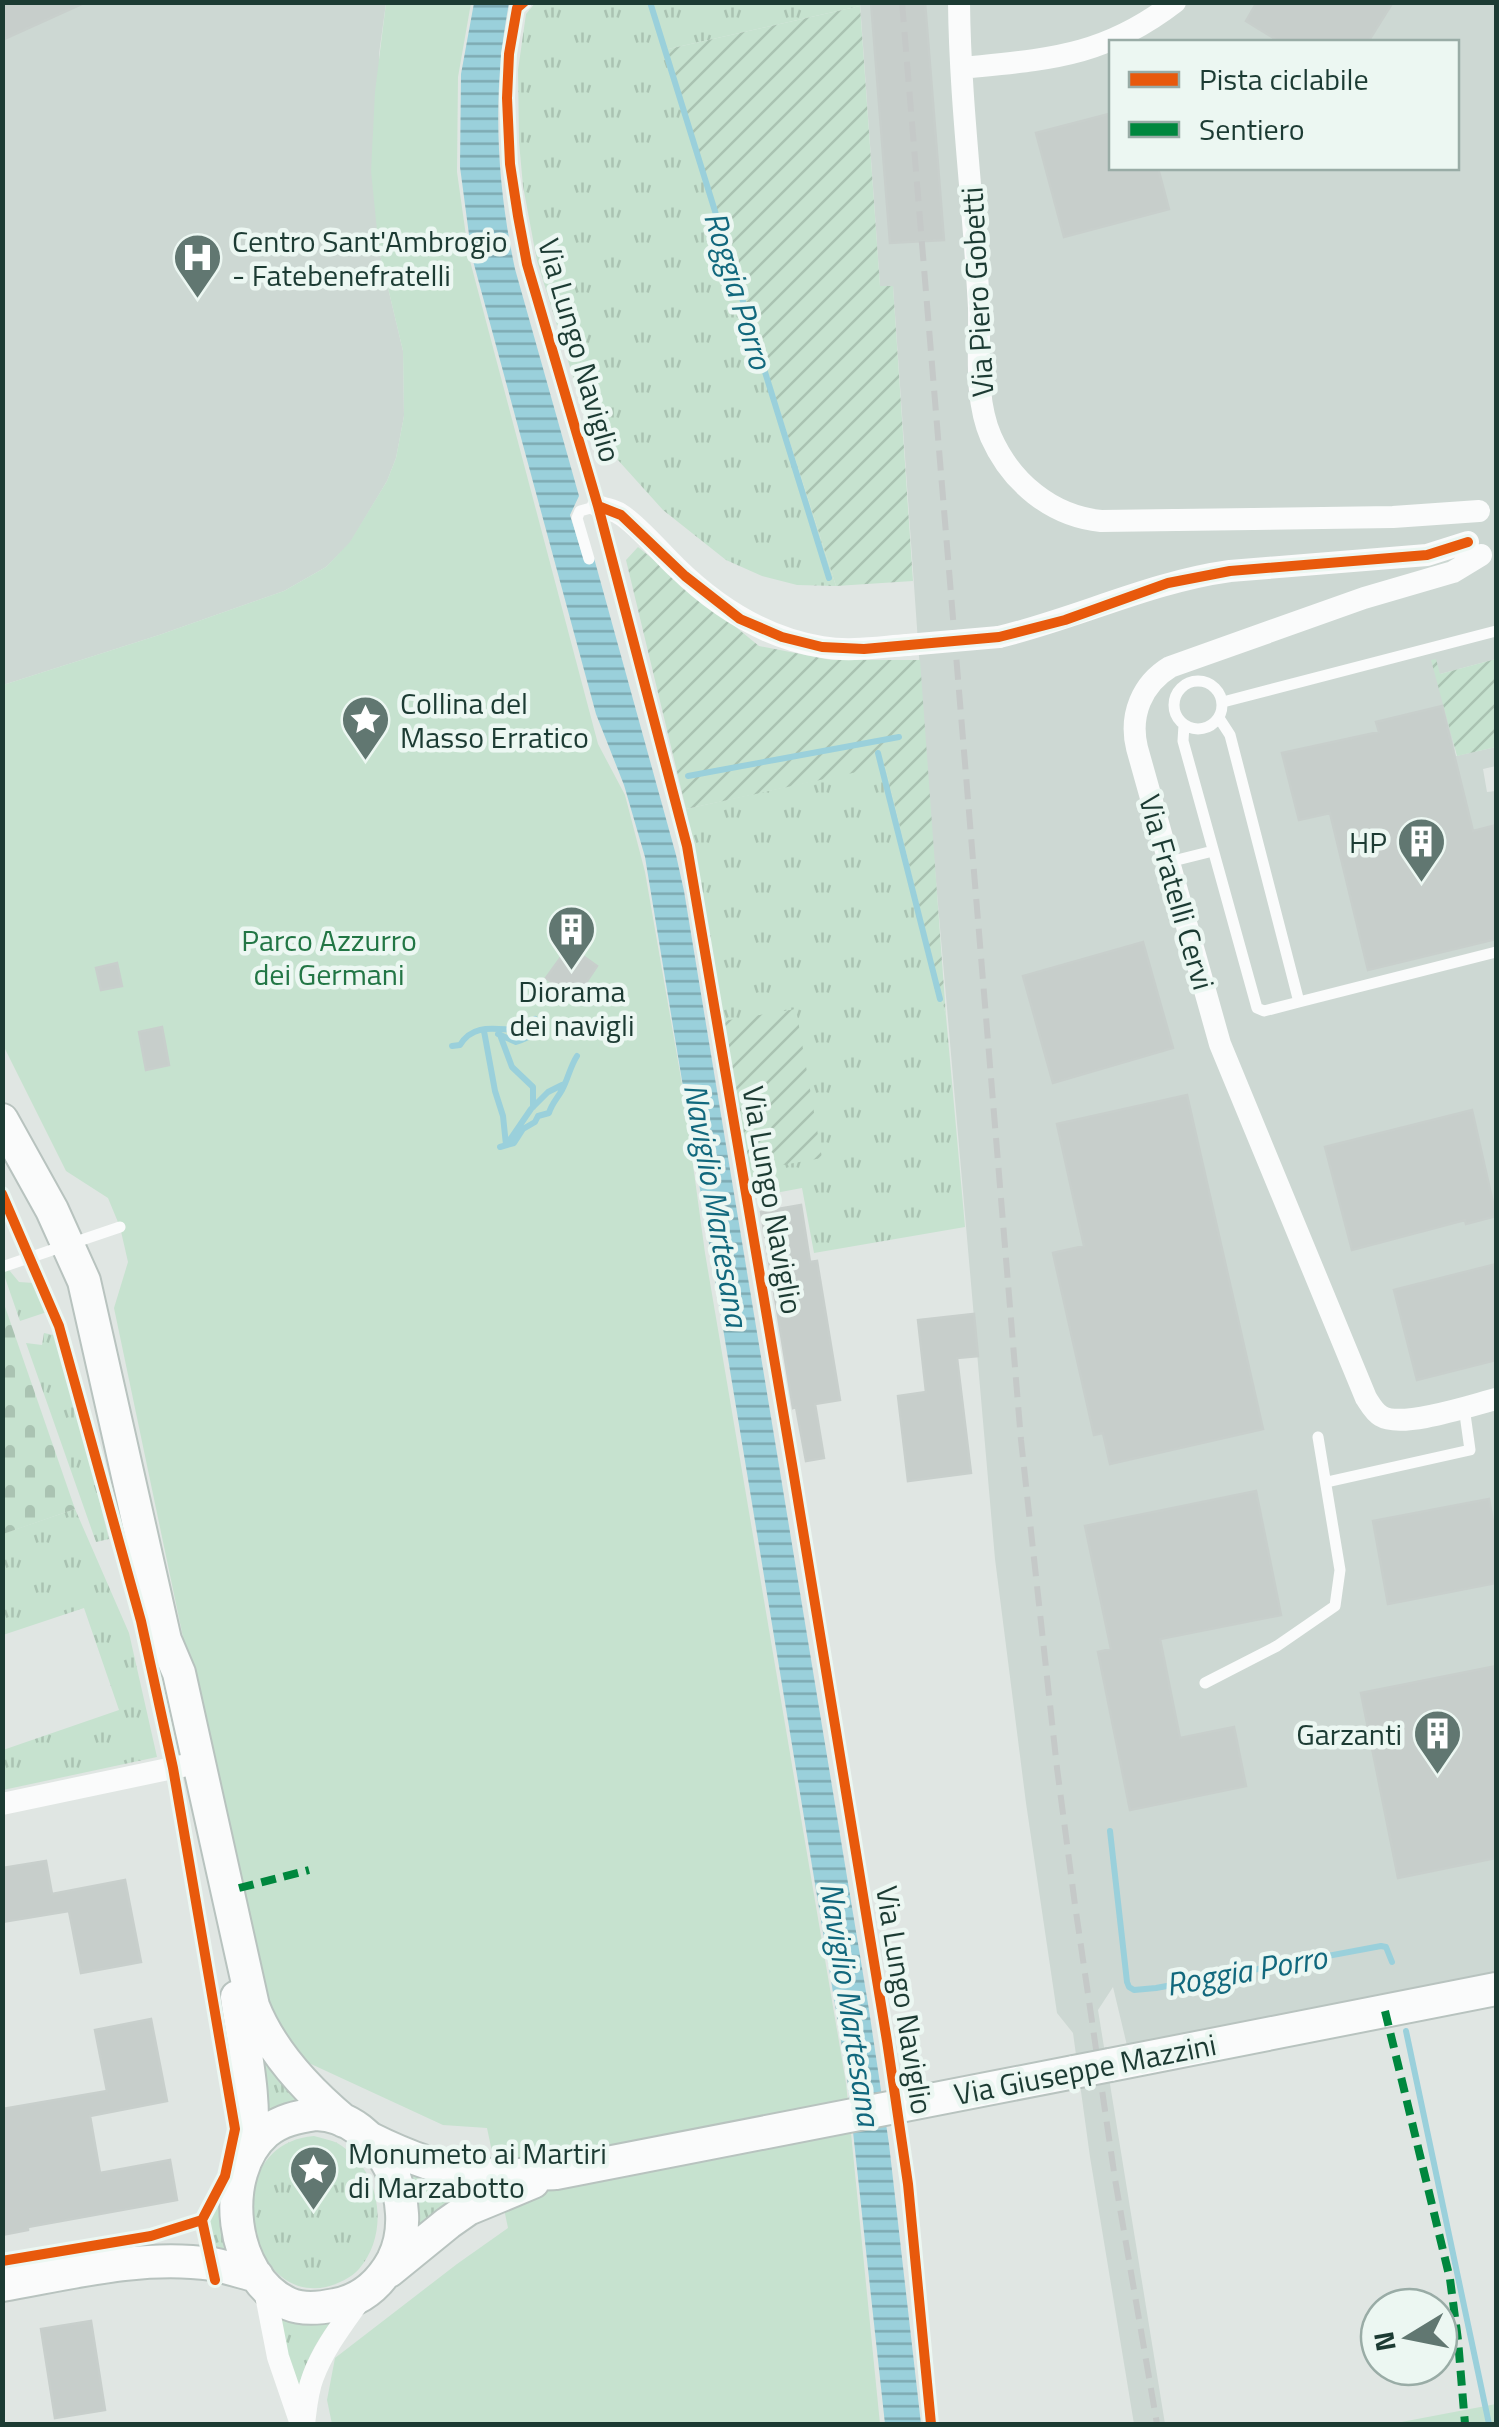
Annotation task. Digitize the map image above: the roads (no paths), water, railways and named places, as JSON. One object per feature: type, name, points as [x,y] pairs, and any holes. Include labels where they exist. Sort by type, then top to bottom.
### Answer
[{"type":"street","name":"Via Piero Gobetti","points":[[959,2],[981,395],[990,434],[1020,482],[1059,509],[1101,520],[1392,518],[1488,509]]},
{"type":"street","points":[[1111,40],[1138,28],[1175,2]]},
{"type":"street","points":[[963,68],[1044,60],[1109,41]]},
{"type":"street","points":[[598,506],[621,515],[685,576],[740,619],[782,637],[822,647],[852,649],[999,637],[1065,620],[1152,587],[1202,575],[1427,555],[1478,546],[1470,520],[1488,509]]},
{"type":"street","name":"Via Piero Gobetti","points":[[1392,518],[1478,546]]},
{"type":"street","name":"Via Fratelli Cervi","points":[[1464,1407],[1416,1419],[1391,1419],[1376,1412],[1366,1398],[1220,1044],[1134,731],[1138,705],[1154,679],[1170,667],[1364,598],[1453,572],[1478,546]]},
{"type":"street","points":[[4,1123],[20,1182],[58,1248],[84,1281],[166,1640],[178,1672],[252,2006],[283,2058],[310,2091],[380,2152],[393,2173],[401,2210],[399,2245],[322,2356],[303,2424]]},
{"type":"street","points":[[1464,1407],[1496,1399]]},
{"type":"street","points":[[166,1640],[167,1675],[234,1976],[252,2104],[254,2127],[237,2192],[242,2246],[261,2281],[278,2357],[303,2424]]},
{"type":"street","points":[[2,1804],[187,1765]]},
{"type":"street","name":"Via Giuseppe Mazzini","points":[[356,2129],[399,2153],[453,2171],[495,2176],[556,2173],[1496,1989]]},
{"type":"street","points":[[250,2150],[266,2132],[292,2118],[325,2114],[356,2129]]},
{"type":"street","name":"Via Giuseppe Mazzini","points":[[374,2284],[468,2210],[556,2173]]},
{"type":"street","points":[[2,2285],[158,2261],[213,2264],[261,2281],[280,2299],[298,2307],[333,2306],[354,2300],[374,2284]]},
{"type":"lane","points":[[589,559],[577,518],[580,511],[598,506]]},
{"type":"lane","points":[[1223,702],[1496,631]]},
{"type":"lane","points":[[1194,681],[1210,684],[1223,702],[1220,718],[1200,730],[1184,725],[1178,719],[1176,696],[1194,681]]},
{"type":"lane","points":[[1220,718],[1230,735],[1299,1002]]},
{"type":"lane","points":[[1184,725],[1183,741],[1257,1008],[1264,1011],[1496,952]]},
{"type":"lane","points":[[1169,862],[1212,850]]},
{"type":"lane","points":[[2,1267],[120,1227]]},
{"type":"lane","points":[[1327,1482],[1470,1450],[1464,1407]]},
{"type":"lane","points":[[1204,1683],[1277,1646],[1335,1606],[1340,1570],[1318,1437]]},
{"type":"water","name":"Naviglio Martesana","points":[[474,3],[509,3],[498,103],[500,169],[515,269],[579,496],[570,515],[584,560],[594,558],[684,891],[869,2010],[889,2144],[921,2424],[885,2424],[847,2077],[645,857],[624,785],[596,714],[472,257],[460,167],[461,74]]},
{"type":"waterway","name":"Roggia Porro","points":[[650,2],[829,578]]},
{"type":"waterway","points":[[688,776],[899,737]]},
{"type":"waterway","name":"Roggia Porro","points":[[878,753],[940,999]]},
{"type":"waterway","points":[[452,1046],[460,1045],[479,1030],[519,1030],[535,1019]]},
{"type":"waterway","points":[[498,1034],[516,1042],[533,1034],[545,1021]]},
{"type":"waterway","points":[[481,1030],[503,1116],[506,1145]]},
{"type":"waterway","points":[[500,1035],[512,1067],[533,1087],[533,1107]]},
{"type":"waterway","points":[[500,1147],[514,1143],[538,1116],[549,1113],[577,1056]]},
{"type":"waterway","points":[[507,1144],[531,1109],[548,1092],[562,1085]]},
{"type":"waterway","name":"Roggia Porro","points":[[1110,1831],[1127,1982],[1134,1990],[1381,1946],[1386,1947],[1392,1962]]},
{"type":"waterway","name":"Roggia Porro","points":[[1406,2031],[1489,2424]]},
{"type":"railway","points":[[902,2],[1021,1440],[1075,1905],[1115,2179],[1157,2424]]},
{"type":"place","name":"Centro Sant'Ambrogio - Fatebenefratelli","points":[[197,300]]},
{"type":"place","name":"Collina del Masso Erratico","points":[[365,762]]},
{"type":"place","name":"HP","points":[[1422,884]]},
{"type":"place","name":"Diorama dei navigli","points":[[572,972]]},
{"type":"place","name":"Garzanti","points":[[1437,1776]]},
{"type":"place","name":"Monumeto ai Martiri di Marzabotto","points":[[313,2212]]},
{"type":"park label","name":"Parco Azzurro dei Germani","points":[[329,957]]}]
